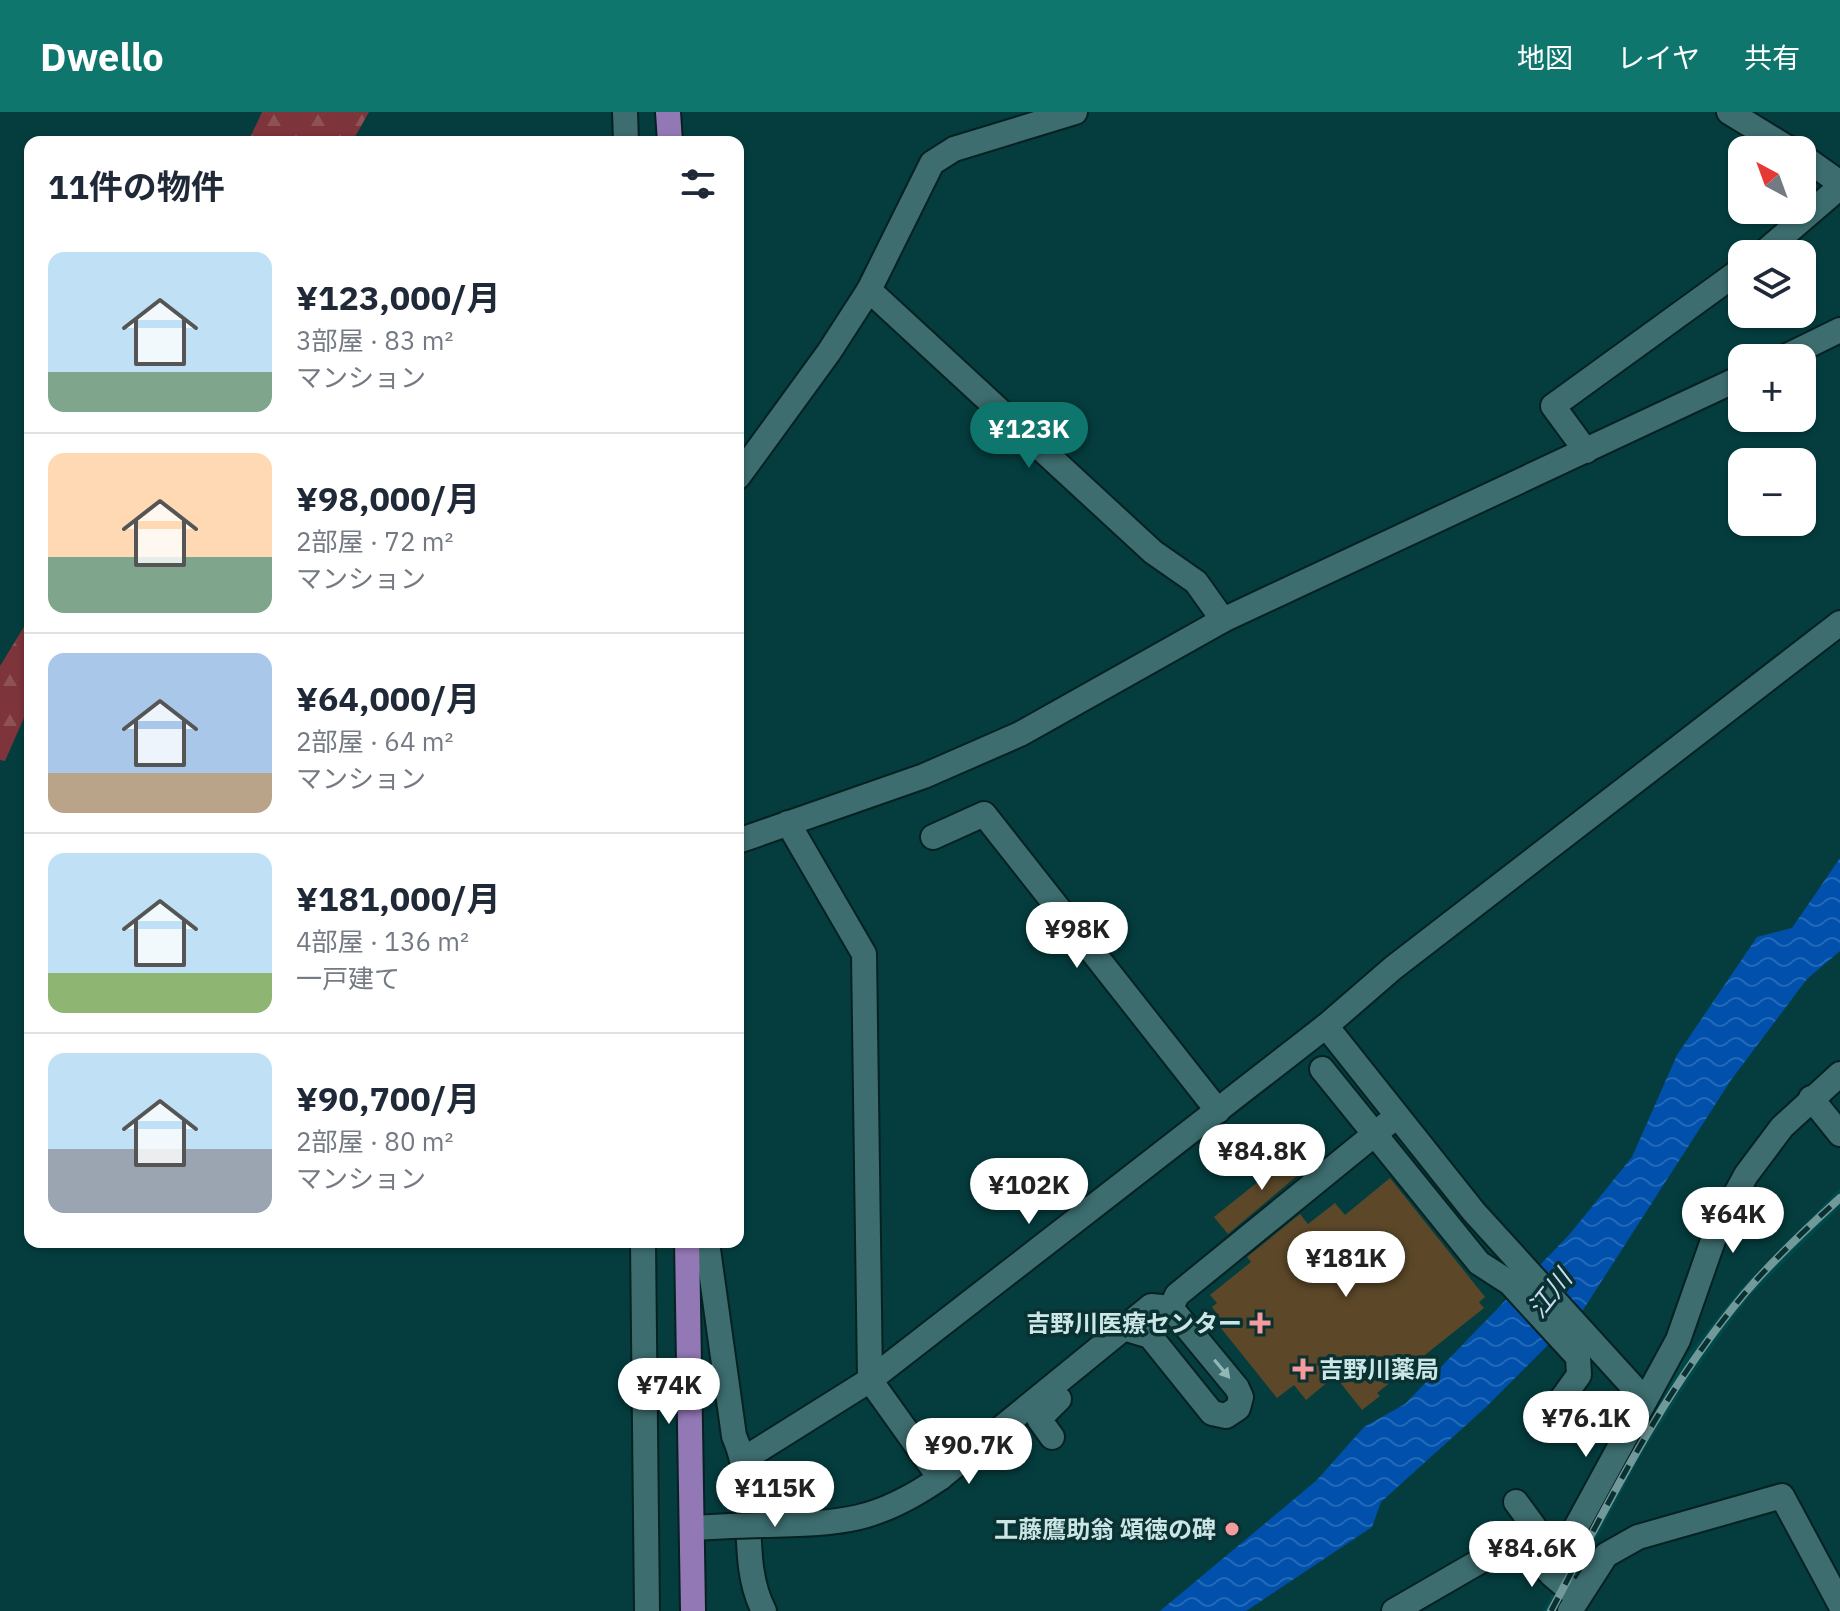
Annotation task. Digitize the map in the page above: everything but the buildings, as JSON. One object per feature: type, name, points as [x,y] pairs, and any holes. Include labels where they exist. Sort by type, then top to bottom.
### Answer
[{"type":"main road","points":[[668,112],[670,136]]},
{"type":"main road","points":[[687,1248],[693,1611]]},
{"type":"street","points":[[625,112],[626,136]]},
{"type":"street","points":[[744,469],[829,352],[869,290],[932,163],[954,149],[1075,112]]},
{"type":"street","points":[[1729,112],[1768,136]]},
{"type":"street","points":[[1778,240],[1840,185],[1816,167]]},
{"type":"street","points":[[1586,451],[1553,406],[1728,279]]},
{"type":"street","points":[[869,290],[1153,552],[1196,582],[1223,620]]},
{"type":"street","points":[[1812,344],[1840,330]]},
{"type":"street","points":[[744,839],[924,776],[1020,734],[1223,620],[1728,384]]},
{"type":"street","points":[[744,1459],[870,1380],[1326,1026],[1393,968],[1840,623]]},
{"type":"street","points":[[933,837],[984,814],[1218,1111]]},
{"type":"street","points":[[788,823],[864,954],[870,1380],[940,1478]]},
{"type":"street","points":[[1326,1026],[1398,1116],[1515,1274],[1573,1336],[1645,1400]]},
{"type":"street","points":[[1322,1069],[1479,1263],[1515,1274]]},
{"type":"street","points":[[1551,1574],[1678,1340],[1717,1229],[1746,1175],[1782,1127],[1840,1074]]},
{"type":"street","points":[[1811,1098],[1840,1134]]},
{"type":"street","points":[[1171,1308],[1177,1295],[1398,1116]]},
{"type":"street","points":[[643,1248],[647,1611]]},
{"type":"street","points":[[708,1248],[734,1436],[744,1459],[753,1582],[764,1611]]},
{"type":"street","points":[[1020,1414],[1048,1440],[1039,1419],[1041,1413],[1134,1330],[1151,1306],[1171,1308],[1237,1388],[1240,1403],[1235,1412],[1221,1416],[1212,1413],[1150,1336],[1134,1330]]},
{"type":"street","points":[[693,1528],[821,1523],[881,1513],[903,1504],[1134,1330]]},
{"type":"street","points":[[1556,1429],[1556,1407],[1579,1375],[1573,1336]]},
{"type":"street","points":[[1516,1502],[1551,1574],[1574,1604],[1606,1555],[1638,1537],[1782,1496],[1840,1604]]},
{"type":"street","points":[[1394,1611],[1480,1558],[1533,1540],[1574,1531]]},
{"type":"shaded area","points":[[1840,1188],[1840,1207],[1749,1297],[1697,1368],[1641,1455],[1559,1611],[1543,1611],[1631,1447],[1684,1359],[1741,1289]]},
{"type":"green space","points":[[262,112],[369,112],[355,136],[251,136]]},
{"type":"green space","points":[[24,627],[24,718],[5,761],[0,760],[0,666]]},
{"type":"water","name":"江川","points":[[1840,858],[1840,951],[1807,979],[1731,1080],[1583,1310],[1486,1407],[1381,1502],[1372,1527],[1246,1611],[1160,1611],[1317,1480],[1364,1427],[1405,1404],[1569,1235],[1632,1157],[1677,1055],[1757,937],[1792,928]]},
{"type":"railway","points":[[1551,1611],[1639,1447],[1689,1368],[1756,1280],[1840,1198]]},
{"type":"place","name":"吉野川医療センター","points":[[1260,1323]]},
{"type":"place","name":"吉野川薬局","points":[[1303,1369]]},
{"type":"place","name":"工藤鷹助翁 頌徳の碑","points":[[1232,1529]]}]
